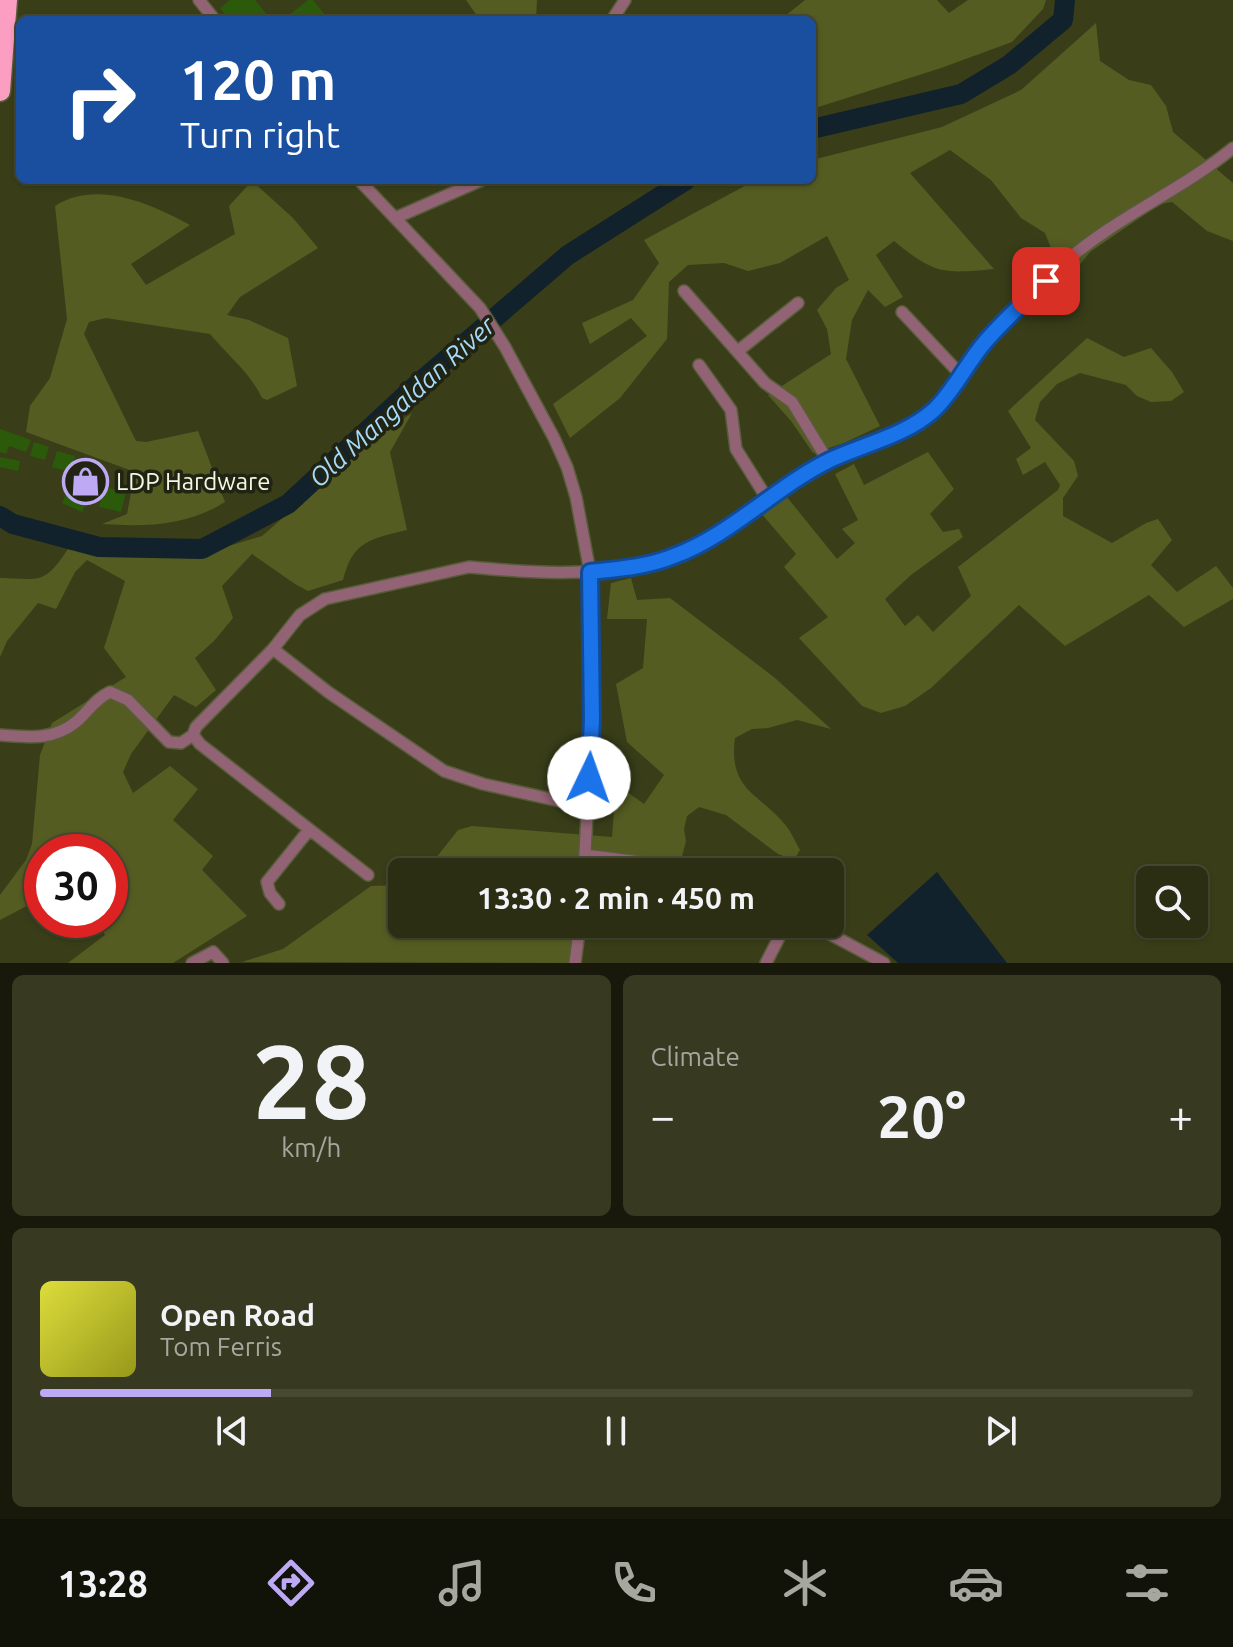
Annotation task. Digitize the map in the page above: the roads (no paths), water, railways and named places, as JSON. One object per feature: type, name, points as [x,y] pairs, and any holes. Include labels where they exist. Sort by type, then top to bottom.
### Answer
[{"type":"highway","points":[[0,91],[7,0]]},
{"type":"street","points":[[199,0],[212,16]]},
{"type":"street","points":[[0,735],[33,738],[62,731],[75,723],[95,701],[110,692],[128,700],[169,742],[181,743],[193,735],[196,727],[273,649],[300,615],[334,595],[469,567],[535,573],[590,572],[650,564],[675,556],[722,531],[828,461],[898,433],[920,420],[936,408],[984,343],[1065,263],[1104,230],[1195,175],[1233,148]]},
{"type":"street","points":[[363,184],[480,308],[505,347],[567,467],[590,572],[592,720],[585,858]]},
{"type":"street","points":[[395,218],[473,184]]},
{"type":"street","points":[[684,291],[765,383],[792,402],[828,461]]},
{"type":"street","points":[[738,351],[798,303]]},
{"type":"street","points":[[902,312],[961,375]]},
{"type":"street","points":[[699,365],[731,410],[736,449],[768,500]]},
{"type":"street","points":[[273,649],[328,692],[444,771],[483,784],[587,807]]},
{"type":"street","points":[[193,735],[200,744],[368,875]]},
{"type":"street","points":[[279,904],[267,887],[269,877],[309,830]]},
{"type":"street","points":[[585,855],[609,858]]},
{"type":"street","points":[[575,963],[578,938]]},
{"type":"street","points":[[766,963],[779,938]]},
{"type":"street","points":[[837,938],[884,963]]},
{"type":"street","points":[[192,963],[213,952],[223,963]]},
{"type":"water","points":[[937,872],[1007,963],[898,963],[867,935]]},
{"type":"waterway","name":"Old Mangaldan River","points":[[816,128],[961,94],[1009,65],[1063,20],[1065,0]]},
{"type":"waterway","name":"Old Mangaldan River","points":[[0,516],[13,524],[99,547],[202,549],[288,504],[414,387],[568,255],[680,184]]},
{"type":"place","name":"LDP Hardware","points":[[85,482]]}]
